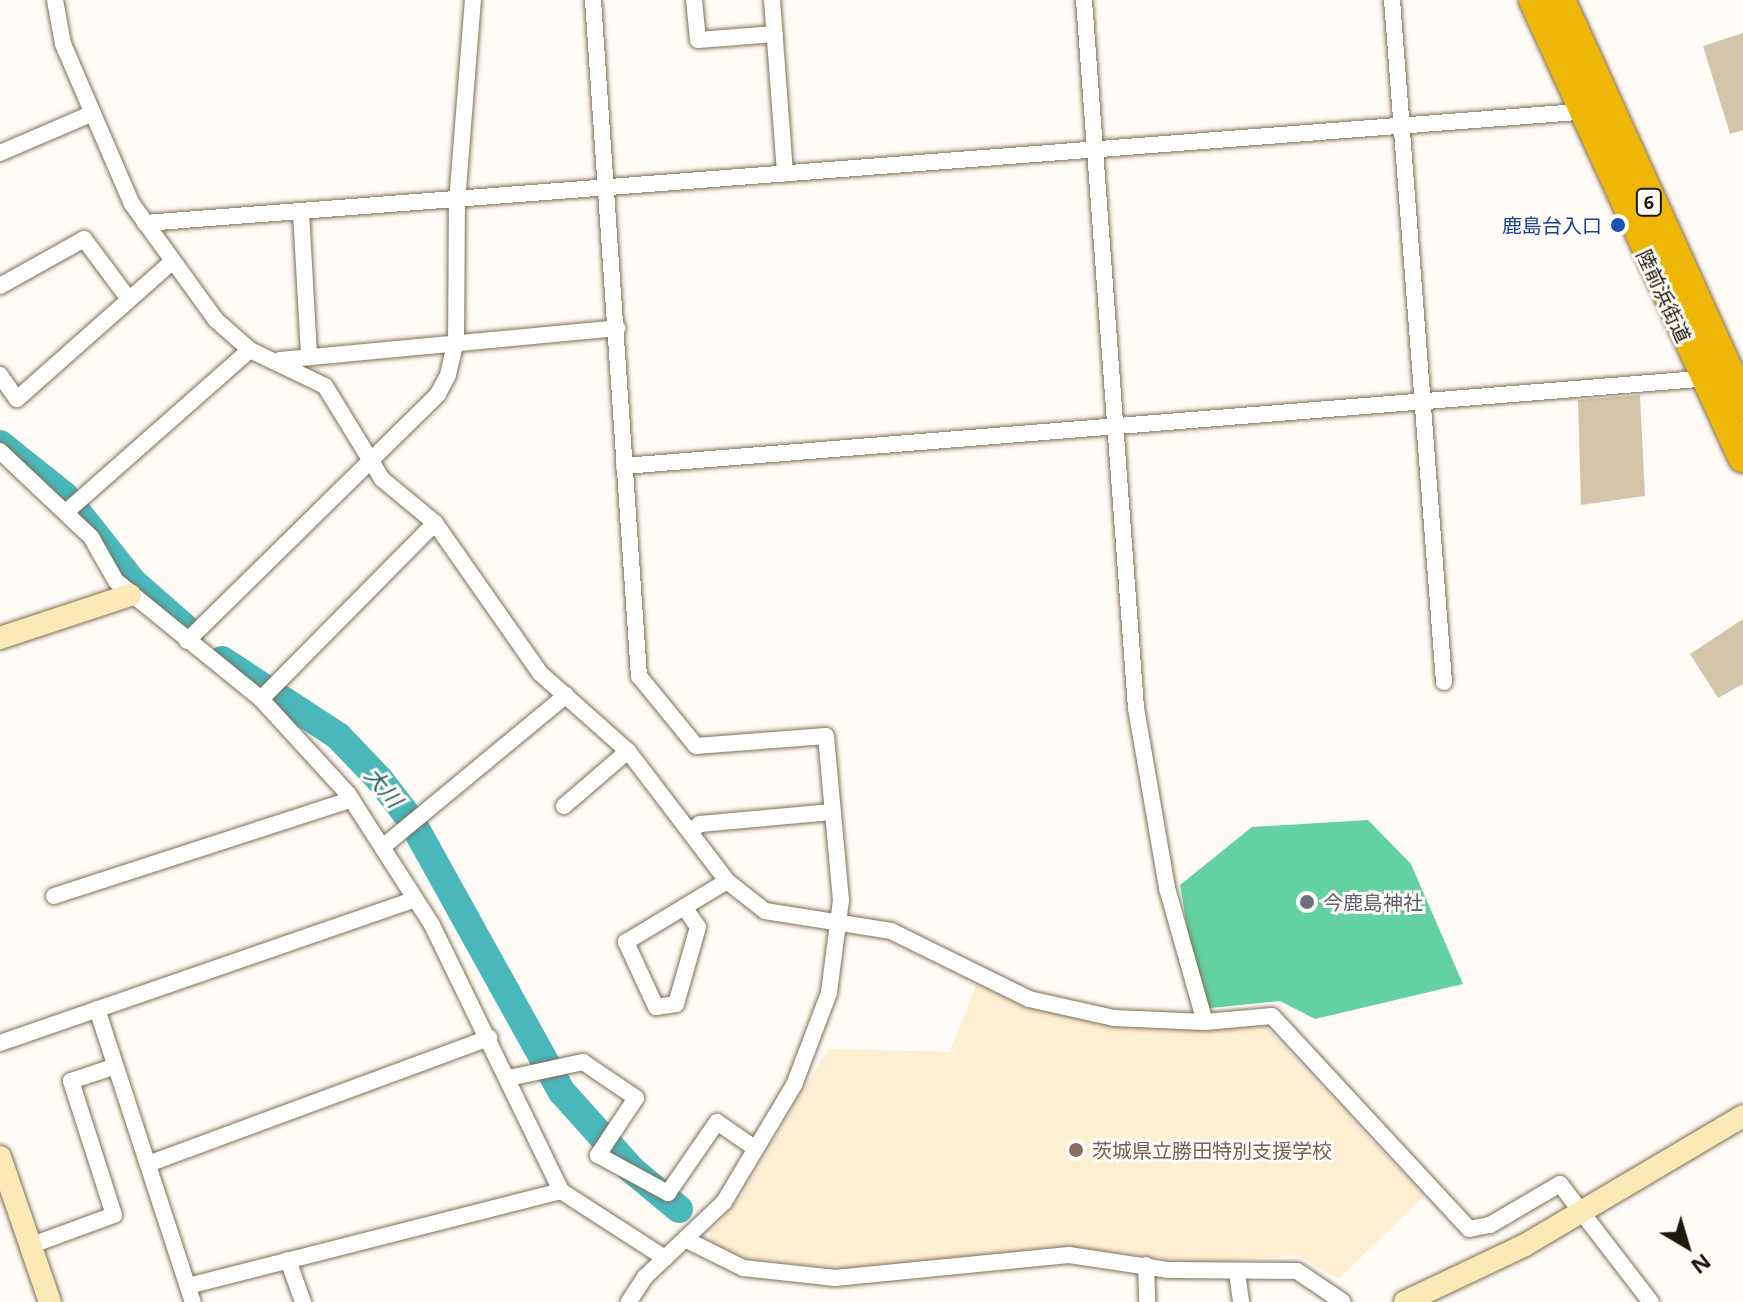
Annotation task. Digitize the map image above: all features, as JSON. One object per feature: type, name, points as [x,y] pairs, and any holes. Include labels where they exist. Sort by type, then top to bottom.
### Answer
[{"type":"highway","name":"陸前浜街道","points":[[1534,0],[1594,110],[1715,375],[1743,457]]},
{"type":"highway","name":"陸前浜街道","points":[[1560,0],[1594,110]]},
{"type":"highway","name":"陸前浜街道","points":[[1715,375],[1743,403]]},
{"type":"street","points":[[55,0],[63,44],[93,113],[145,223],[172,262],[250,350],[280,360],[325,386],[366,459],[435,523],[540,673],[628,751],[727,881],[765,911],[840,919],[891,931],[1029,999],[1114,1018],[1205,1022],[1272,1016],[1469,1229],[1490,1225],[1560,1184],[1580,1214],[1651,1302]]},
{"type":"street","points":[[187,641],[366,459],[438,394],[456,341],[457,202],[473,0]]},
{"type":"street","points":[[593,0],[639,676],[696,746],[826,736],[840,919],[816,1043],[724,1202],[665,1258],[629,1302]]},
{"type":"street","points":[[694,0],[698,40],[775,34]]},
{"type":"street","points":[[772,0],[785,174]]},
{"type":"street","points":[[1084,0],[1136,708],[1167,888],[1205,1022]]},
{"type":"street","points":[[1392,0],[1444,682]]},
{"type":"street","points":[[145,223],[457,202],[605,187],[1594,110]]},
{"type":"street","points":[[0,153],[93,113]]},
{"type":"street","points":[[301,212],[309,353]]},
{"type":"street","points":[[0,286],[84,239],[128,298]]},
{"type":"street","points":[[0,375],[17,399],[172,262]]},
{"type":"street","points":[[280,360],[309,353],[617,328]]},
{"type":"street","points":[[66,512],[250,350]]},
{"type":"street","points":[[624,466],[1422,407],[1715,375]]},
{"type":"street","points":[[0,451],[66,512],[130,595],[261,699],[352,799],[385,845],[415,899],[489,1038],[561,1191],[665,1258]]},
{"type":"street","points":[[261,699],[435,523]]},
{"type":"street","points":[[0,638],[130,595]]},
{"type":"street","points":[[385,845],[566,695]]},
{"type":"street","points":[[564,806],[628,751]]},
{"type":"street","points":[[54,896],[352,799]]},
{"type":"street","points":[[690,832],[700,824],[831,812]]},
{"type":"street","points":[[684,907],[698,927],[676,1004],[656,1007],[626,942],[727,881]]},
{"type":"street","points":[[0,1043],[415,899]]},
{"type":"street","points":[[97,1009],[190,1294],[288,1260],[561,1191]]},
{"type":"street","points":[[148,1164],[489,1038]]},
{"type":"street","points":[[509,1078],[583,1062],[636,1098],[598,1155],[668,1193],[717,1122],[756,1149]]},
{"type":"street","points":[[32,1245],[114,1215],[71,1081],[116,1066]]},
{"type":"street","points":[[1405,1302],[1580,1214],[1743,1116]]},
{"type":"street","points":[[0,1157],[50,1302]]},
{"type":"street","points":[[687,1240],[743,1268],[835,1278],[1069,1255],[1237,1273],[1297,1271],[1343,1302]]},
{"type":"street","points":[[288,1260],[303,1302]]},
{"type":"street","points":[[1146,1265],[1147,1302]]},
{"type":"street","points":[[1237,1273],[1241,1302]]},
{"type":"shaded area","name":"茨城県立勝田特別支援学校","points":[[977,983],[1030,1007],[1099,1024],[1181,1030],[1264,1025],[1424,1196],[1339,1279],[1297,1255],[1207,1263],[1055,1246],[877,1271],[748,1259],[711,1245],[710,1233],[740,1198],[828,1049],[950,1052]]},
{"type":"green space","points":[[1368,820],[1411,864],[1463,984],[1315,1019],[1280,1001],[1201,1009],[1180,885],[1252,827]]},
{"type":"building","points":[[1743,33],[1743,130],[1730,134],[1703,46]]},
{"type":"building","points":[[1640,395],[1645,496],[1581,505],[1578,400]]},
{"type":"building","points":[[1743,619],[1743,684],[1718,698],[1690,654]]},
{"type":"waterway","name":"大川","points":[[0,444],[64,495],[133,582],[191,633]]},
{"type":"waterway","name":"大川","points":[[222,660],[338,736],[380,780],[411,820],[562,1092],[632,1170],[679,1209]]},
{"type":"place","name":"鹿島台入口","points":[[1618,225]]},
{"type":"place","name":"今鹿島神社","points":[[1307,902]]},
{"type":"place","name":"茨城県立勝田特別支援学校","points":[[1076,1150]]}]
